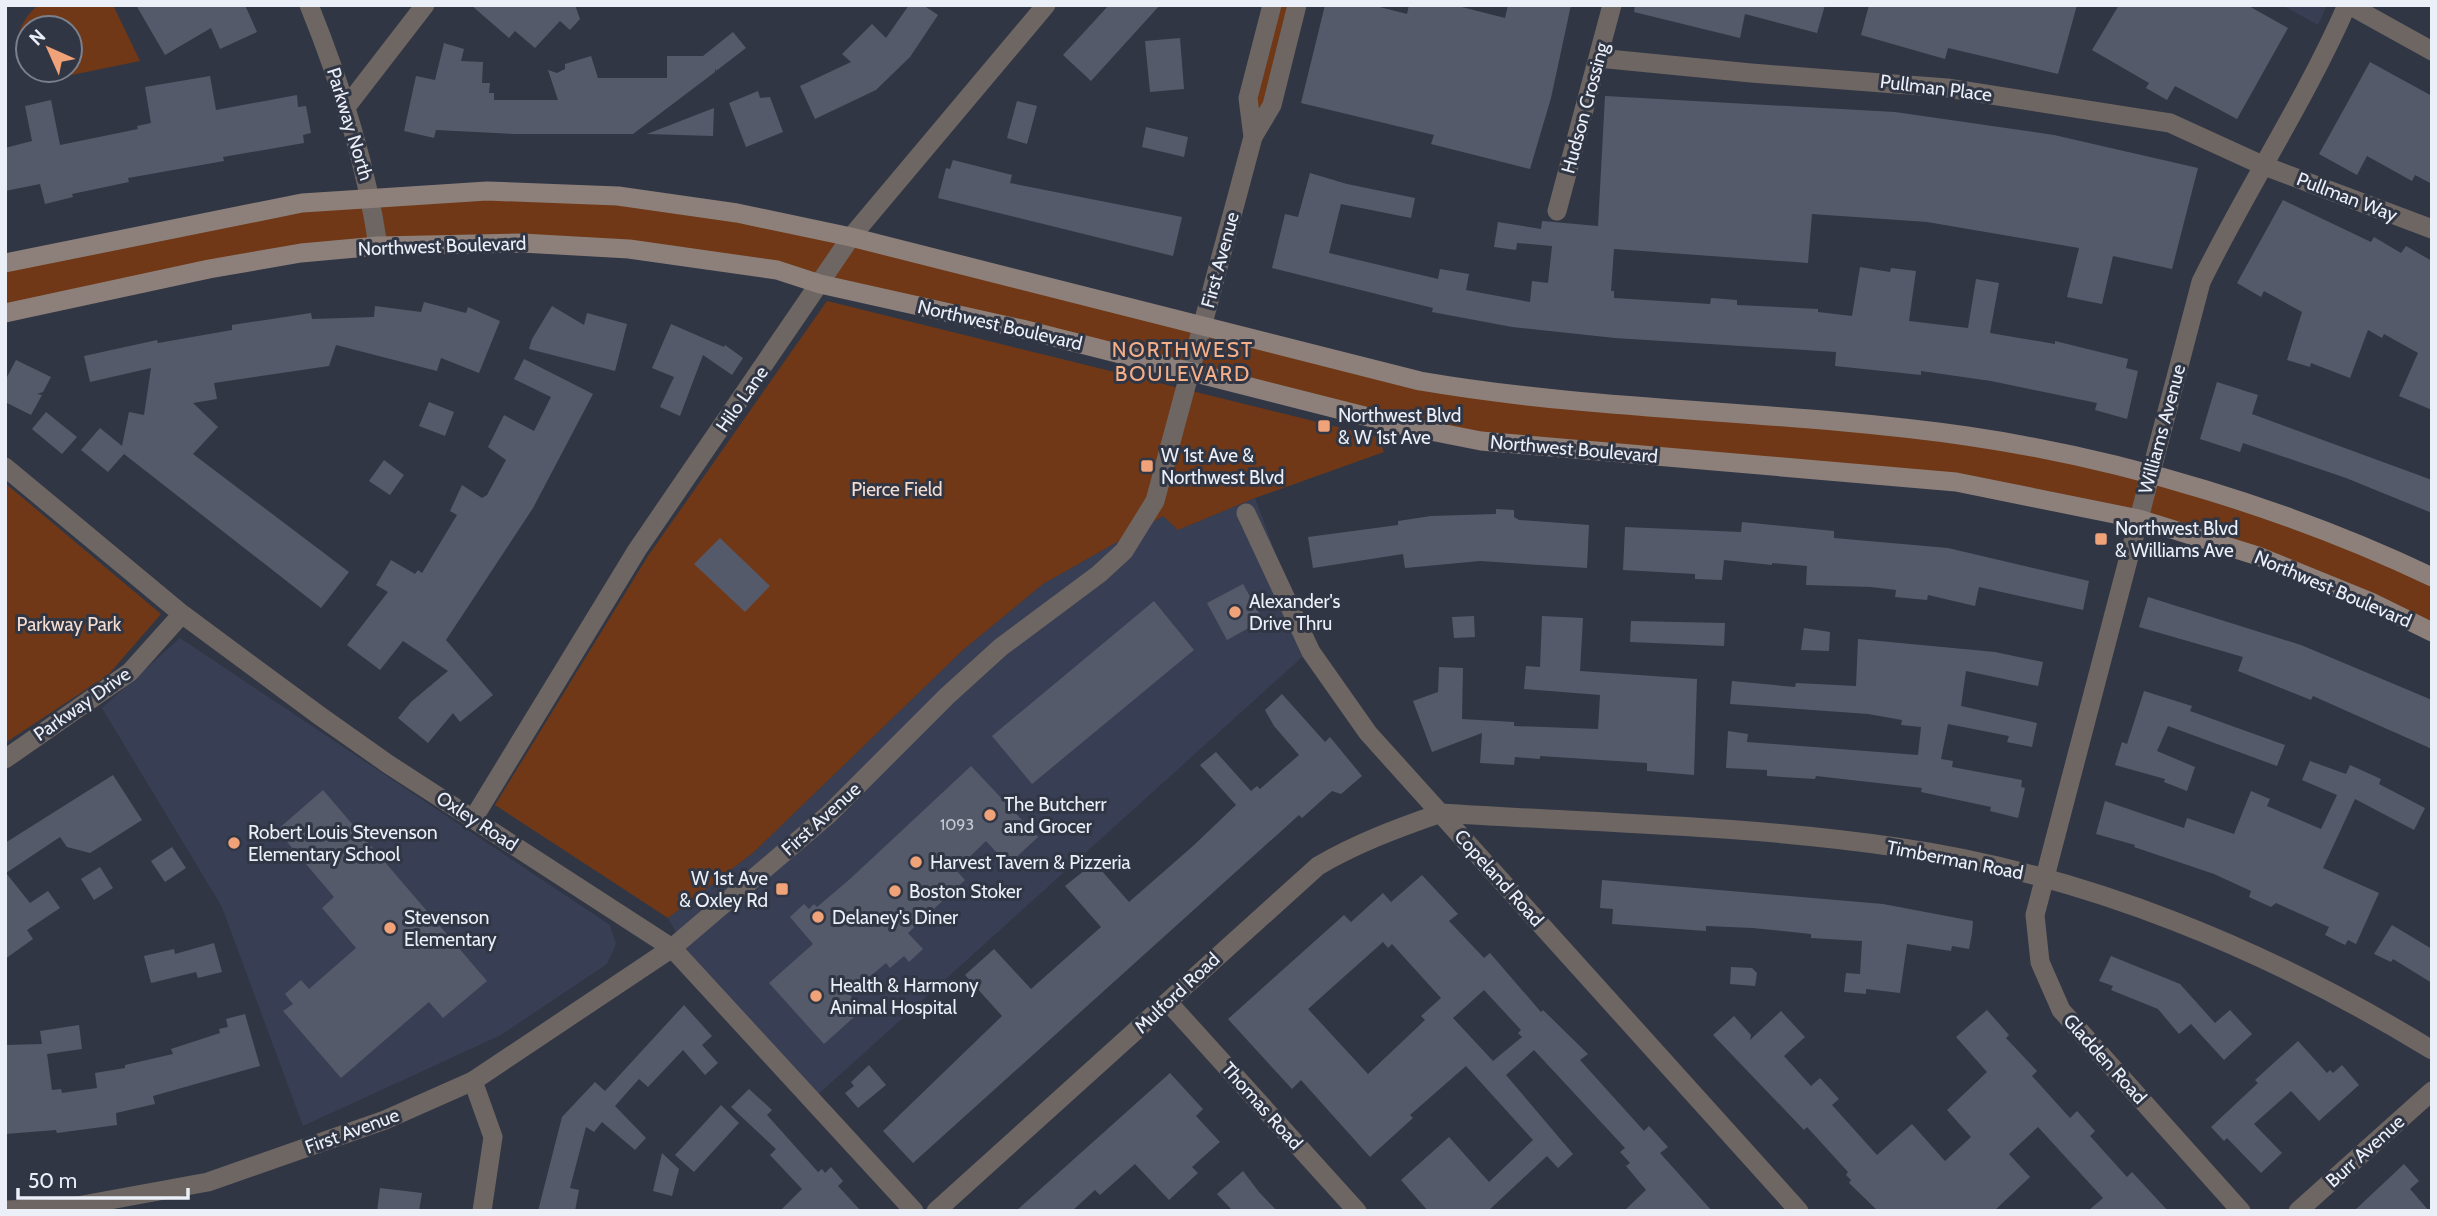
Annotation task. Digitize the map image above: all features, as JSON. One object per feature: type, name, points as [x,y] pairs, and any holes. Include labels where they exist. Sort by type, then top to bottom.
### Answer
[{"type":"main road","points":[[5,264],[302,203],[371,196],[487,191],[618,196],[737,213],[851,237],[1420,381],[1472,390],[1773,415],[1968,436],[2150,474],[2337,538],[2432,577]]},
{"type":"main road","name":"Northwest Boulevard","points":[[5,313],[209,269],[302,253],[378,246],[522,243],[629,248],[777,270],[820,284],[1022,329],[1400,425],[1481,441],[1956,482],[2138,519],[2258,556],[2371,602],[2432,632]]},
{"type":"street","name":"Parkway North","points":[[309,5],[347,106],[371,196],[378,246]]},
{"type":"street","points":[[347,106],[425,5]]},
{"type":"street","name":"Hilo Lane","points":[[473,819],[636,550],[851,237],[1046,5]]},
{"type":"street","name":"First Avenue","points":[[1253,137],[1248,98],[1272,5]]},
{"type":"street","name":"First Avenue","points":[[5,1210],[66,1208],[208,1182],[385,1120],[473,1081],[673,947],[829,814],[992,656],[1099,575],[1124,551],[1154,501],[1253,137],[1272,105],[1297,5]]},
{"type":"street","name":"Hudson Crossing","points":[[1557,211],[1612,5]]},
{"type":"street","points":[[2348,5],[2432,51]]},
{"type":"street","name":"Williams Avenue","points":[[2043,878],[2201,282],[2262,165],[2322,62],[2348,5]]},
{"type":"street","name":"Pullman Place","points":[[1598,58],[1751,74],[1947,88],[2110,111],[2170,123],[2262,165]]},
{"type":"street","name":"Pullman Way","points":[[2262,165],[2432,229]]},
{"type":"street","name":"Oxley Road","points":[[5,467],[182,614],[328,722],[673,947],[914,1211]]},
{"type":"street","name":"Copeland Road","points":[[1246,513],[1311,652],[1368,733],[1799,1211]]},
{"type":"street","name":"Parkway Drive","points":[[5,759],[130,672],[182,614]]},
{"type":"street","name":"Timberman Road","points":[[1441,813],[1797,836],[1896,847],[2043,878],[2218,937],[2357,1004],[2432,1050]]},
{"type":"street","name":"Mulford Road","points":[[936,1211],[1318,866],[1345,850],[1441,813]]},
{"type":"street","name":"Gladden Road","points":[[2043,878],[2037,898],[2035,932],[2040,962],[2061,1010],[2241,1211]]},
{"type":"street","name":"Thomas Road","points":[[1168,1002],[1357,1211]]},
{"type":"street","points":[[473,1081],[493,1137],[482,1211]]},
{"type":"street","name":"Burr Avenue","points":[[2298,1211],[2432,1091]]},
{"type":"shaded area","points":[[2282,5],[2327,5],[2318,25]]},
{"type":"shaded area","points":[[1255,498],[1311,649],[813,1099],[697,970],[668,918],[754,852],[963,650],[1043,584],[1163,516],[1178,530]]},
{"type":"shaded area","points":[[180,638],[610,925],[616,944],[607,964],[501,1035],[303,1126],[222,907],[102,708]]},
{"type":"green space","points":[[38,5],[113,5],[140,61],[84,72],[84,14],[29,14]]},
{"type":"green space","points":[[1272,5],[1297,5],[1253,137],[1248,98]]},
{"type":"green space","points":[[487,191],[737,213],[1420,381],[1773,415],[2150,474],[2432,577],[2432,632],[2258,556],[1956,482],[1481,441],[1022,329],[629,249],[378,246],[5,313],[5,263],[302,203]]},
{"type":"green space","name":"Pierce Field","points":[[827,301],[1378,437],[1384,452],[1255,498],[1178,530],[1163,516],[1043,584],[963,650],[754,852],[668,918],[495,805],[648,556]]},
{"type":"green space","name":"Parkway Park","points":[[5,483],[161,614],[108,675],[5,743]]},
{"type":"building","points":[[136,5],[245,5],[257,32],[220,49],[211,28],[165,55]]},
{"type":"building","points":[[471,5],[575,5],[580,19],[570,30],[560,21],[535,48],[515,31],[509,38]]},
{"type":"building","points":[[909,5],[923,5],[938,15],[910,57],[876,90],[815,119],[800,86],[851,62],[842,54],[872,24],[886,38]]},
{"type":"building","points":[[1109,5],[1160,5],[1091,81],[1063,55]]},
{"type":"building","points":[[1325,5],[1372,5],[1407,14],[1409,5],[1454,5],[1505,18],[1508,5],[1571,5],[1551,98],[1530,169],[1431,144],[1434,135],[1301,103]]},
{"type":"building","points":[[1635,5],[1825,5],[1817,33],[1745,14],[1740,38],[1634,12]]},
{"type":"building","points":[[1869,5],[2077,5],[2058,74],[1948,48],[1945,59],[1861,35]]},
{"type":"building","points":[[2119,5],[2247,5],[2288,28],[2237,119],[2175,86],[2167,100],[2146,88],[2149,83],[2092,50]]},
{"type":"building","points":[[733,32],[746,48],[716,71],[715,68],[715,72],[633,134],[514,134],[436,130],[434,138],[404,131],[416,76],[435,80],[444,43],[464,49],[461,61],[483,62],[482,83],[490,83],[489,93],[494,93],[494,100],[558,100],[548,70],[557,73],[565,69],[565,64],[591,56],[598,78],[667,78],[667,56],[703,56]]},
{"type":"building","points":[[1180,38],[1184,89],[1150,92],[1145,41]]},
{"type":"building","points":[[2370,62],[2432,96],[2432,184],[2415,175],[2412,181],[2367,156],[2357,175],[2319,154]]},
{"type":"building","points":[[210,76],[216,110],[297,95],[298,107],[306,106],[311,133],[303,135],[304,143],[128,178],[129,182],[72,194],[73,197],[45,204],[40,184],[5,191],[5,148],[32,141],[25,106],[51,100],[60,145],[138,129],[137,126],[151,123],[145,87]]},
{"type":"building","points":[[758,91],[760,98],[770,97],[783,132],[746,147],[729,103]]},
{"type":"building","points":[[1605,96],[1895,112],[2054,135],[2198,168],[2172,269],[2113,256],[2102,304],[2067,297],[2079,248],[1927,222],[1812,214],[1808,263],[1614,249],[1611,291],[1614,291],[1614,298],[1710,304],[1711,298],[1737,300],[1737,305],[1818,309],[1818,312],[1852,316],[1860,267],[1890,272],[1891,268],[1916,271],[1909,321],[1968,328],[1976,279],[1999,283],[1990,333],[2055,344],[2055,341],[2128,359],[2126,368],[2138,371],[2127,419],[2095,410],[2097,403],[1991,381],[1921,371],[1921,375],[1835,366],[1836,352],[1615,338],[1512,327],[1432,312],[1433,308],[1272,268],[1285,214],[1298,217],[1310,173],[1347,184],[1415,198],[1411,218],[1341,204],[1329,253],[1438,279],[1440,269],[1469,274],[1466,290],[1530,302],[1532,281],[1548,283],[1552,246],[1517,243],[1516,250],[1494,247],[1498,222],[1541,229],[1542,221],[1598,226]]},
{"type":"building","points":[[1017,101],[1037,106],[1027,144],[1007,138]]},
{"type":"building","points":[[714,108],[713,136],[647,134]]},
{"type":"building","points":[[1146,127],[1188,137],[1184,157],[1142,147]]},
{"type":"building","points":[[953,160],[1012,175],[1010,183],[1182,217],[1173,256],[938,198],[946,168],[950,169]]},
{"type":"building","points":[[2283,200],[2371,242],[2374,237],[2401,253],[2406,246],[2432,261],[2432,410],[2399,396],[2418,353],[2384,334],[2382,338],[2368,330],[2350,378],[2311,363],[2310,367],[2287,360],[2302,312],[2264,291],[2261,297],[2237,283]]},
{"type":"building","points":[[424,302],[466,313],[468,307],[500,321],[479,373],[441,358],[437,371],[336,345],[329,366],[214,383],[217,399],[193,403],[218,427],[193,454],[349,572],[321,608],[124,454],[108,472],[81,450],[100,428],[122,446],[129,412],[144,415],[151,368],[90,382],[84,356],[157,340],[158,343],[232,330],[232,325],[311,313],[312,319],[374,317],[375,306],[421,312]]},
{"type":"building","points":[[552,306],[584,325],[587,313],[627,324],[615,371],[529,349]]},
{"type":"building","points":[[671,324],[724,347],[725,345],[743,358],[732,375],[703,355],[680,416],[660,407],[674,377],[652,368]]},
{"type":"building","points":[[524,359],[593,394],[533,508],[446,640],[493,695],[460,722],[453,713],[428,743],[398,718],[411,702],[448,671],[403,641],[380,670],[347,645],[388,592],[376,585],[391,560],[415,574],[418,570],[422,573],[457,515],[450,511],[462,485],[482,498],[487,495],[506,460],[488,447],[504,415],[534,431],[551,397],[514,379]]},
{"type":"building","points":[[16,360],[51,377],[43,392],[37,394],[42,395],[31,415],[5,402],[5,381]]},
{"type":"building","points":[[2217,382],[2258,395],[2252,414],[2432,480],[2432,513],[2346,478],[2243,443],[2240,452],[2200,439]]},
{"type":"building","points":[[429,402],[454,412],[445,436],[419,426]]},
{"type":"building","points":[[46,412],[77,437],[62,454],[32,429]]},
{"type":"building","points":[[384,460],[404,475],[390,495],[369,481]]},
{"type":"building","points":[[1496,509],[1514,510],[1514,517],[1519,520],[1589,525],[1587,568],[1480,561],[1405,568],[1403,554],[1313,568],[1308,537],[1398,525],[1398,521],[1431,516],[1496,514]]},
{"type":"building","points":[[1742,522],[1834,531],[1834,538],[1948,548],[2089,581],[2083,610],[1979,587],[1975,606],[1928,595],[1927,600],[1895,597],[1896,590],[1806,585],[1807,566],[1724,560],[1722,580],[1695,579],[1695,574],[1623,570],[1625,527],[1741,532]]},
{"type":"building","points":[[720,538],[770,586],[745,612],[694,564]]},
{"type":"building","name":"Alexander's Drive Thru","points":[[1243,584],[1263,620],[1227,640],[1207,603]]},
{"type":"building","points":[[2148,597],[2301,645],[2432,700],[2432,749],[2313,696],[2311,700],[2238,671],[2243,657],[2139,627]]},
{"type":"building","points":[[1154,601],[1194,650],[1032,784],[992,736]]},
{"type":"building","points":[[1474,616],[1475,637],[1454,638],[1452,617]]},
{"type":"building","points":[[1542,616],[1583,618],[1580,671],[1697,679],[1694,775],[1647,771],[1647,763],[1540,756],[1540,759],[1515,757],[1514,765],[1480,763],[1482,733],[1432,752],[1413,701],[1438,692],[1439,667],[1463,668],[1462,719],[1514,722],[1514,726],[1598,729],[1600,695],[1524,689],[1526,666],[1540,667]]},
{"type":"building","points":[[1631,621],[1725,623],[1724,646],[1630,642]]},
{"type":"building","points":[[1804,628],[1830,632],[1829,651],[1801,650]]},
{"type":"building","points":[[1858,639],[1995,652],[2043,662],[2038,686],[1966,671],[1961,706],[2037,723],[2032,747],[2007,742],[2009,736],[1948,724],[1941,759],[1953,761],[1952,767],[2022,780],[2021,787],[2025,788],[2018,818],[1990,811],[1991,807],[1921,792],[1922,788],[1816,776],[1815,779],[1767,776],[1767,770],[1726,768],[1728,731],[1748,734],[1747,742],[1918,755],[1921,727],[1901,725],[1902,720],[1868,714],[1730,704],[1732,681],[1795,687],[1796,683],[1856,686]]},
{"type":"building","points":[[2144,691],[2192,706],[2190,711],[2285,745],[2277,766],[2168,726],[2157,751],[2195,767],[2187,791],[2164,782],[2165,779],[2115,765],[2122,742],[2127,744]]},
{"type":"building","points":[[1282,694],[1325,742],[1330,737],[1362,776],[1341,794],[1332,791],[1302,818],[1299,815],[913,1163],[883,1131],[1002,1016],[965,975],[994,949],[1031,989],[1101,927],[1065,886],[1094,862],[1129,902],[1193,846],[1236,805],[1200,765],[1216,752],[1251,791],[1257,786],[1260,789],[1299,755],[1274,726],[1265,710]]},
{"type":"building","points":[[2310,761],[2346,774],[2350,765],[2381,779],[2379,784],[2425,808],[2414,830],[2355,799],[2323,868],[2379,893],[2356,944],[2348,940],[2345,945],[2325,935],[2329,927],[2276,903],[2271,907],[2249,897],[2251,891],[2214,874],[2134,847],[2135,845],[2096,834],[2105,801],[2184,828],[2187,818],[2234,834],[2251,791],[2270,799],[2267,806],[2321,829],[2337,795],[2302,780]]},
{"type":"building","points":[[971,766],[1038,837],[1008,865],[986,841],[956,870],[965,880],[908,933],[923,949],[909,962],[904,956],[890,968],[886,963],[849,994],[863,1009],[824,1044],[769,983],[813,944],[790,917],[804,904],[809,909],[814,904],[817,907]]},
{"type":"building","points":[[113,775],[142,820],[90,853],[67,847],[60,837],[6,873],[30,903],[48,891],[60,908],[27,930],[33,939],[5,959],[5,843]]},
{"type":"building","name":"Stevenson Elementary","points":[[323,790],[487,981],[443,1018],[429,1002],[341,1078],[283,1011],[293,1004],[285,994],[301,980],[309,989],[356,948],[322,908],[334,897],[277,830]]},
{"type":"building","points":[[172,847],[186,868],[165,882],[151,861]]},
{"type":"building","points":[[100,867],[113,888],[94,900],[81,879]]},
{"type":"building","points":[[1422,875],[1458,914],[1449,921],[1484,958],[1490,953],[1541,1012],[1543,1010],[1588,1054],[1580,1060],[1644,1131],[1649,1126],[1668,1147],[1660,1153],[1712,1211],[1624,1211],[1646,1190],[1626,1166],[1630,1163],[1620,1152],[1625,1148],[1534,1050],[1506,1075],[1573,1154],[1558,1168],[1547,1156],[1488,1211],[1428,1211],[1401,1180],[1449,1137],[1489,1182],[1533,1140],[1466,1066],[1410,1115],[1413,1118],[1370,1157],[1301,1080],[1292,1089],[1228,1019],[1344,915],[1351,922],[1383,893],[1391,902]],"holes":[[[1383,942],[1388,948],[1392,944],[1441,998],[1421,1016],[1425,1020],[1368,1074],[1308,1009]],[[1484,990],[1521,1030],[1518,1033],[1522,1037],[1493,1061],[1453,1018]]]},
{"type":"building","points":[[1602,880],[1883,904],[1973,921],[1972,933],[1969,949],[1952,946],[1951,951],[1907,944],[1900,993],[1866,989],[1866,994],[1844,992],[1846,973],[1860,974],[1862,941],[1811,938],[1811,934],[1753,928],[1706,926],[1706,931],[1612,924],[1613,909],[1600,908]]},
{"type":"building","points":[[2392,925],[2432,949],[2432,983],[2393,959],[2391,962],[2374,954]]},
{"type":"building","points":[[214,943],[222,972],[198,978],[196,972],[151,983],[144,956],[174,949],[175,954]]},
{"type":"building","points":[[2111,956],[2180,984],[2215,1023],[2230,1010],[2252,1034],[2224,1060],[2191,1024],[2179,1034],[2158,1009],[2111,990],[2113,986],[2099,981]]},
{"type":"building","points":[[1731,967],[1752,968],[1757,973],[1755,986],[1730,984]]},
{"type":"building","points":[[684,1005],[712,1036],[702,1045],[718,1063],[705,1075],[683,1050],[648,1087],[639,1079],[615,1106],[646,1138],[635,1150],[602,1122],[594,1132],[586,1127],[570,1188],[579,1190],[575,1211],[538,1211],[562,1117],[595,1082],[605,1091]]},
{"type":"building","points":[[1987,1010],[2009,1035],[2006,1038],[2037,1071],[2032,1076],[2070,1118],[2077,1111],[2095,1131],[2090,1136],[2127,1177],[2132,1172],[2168,1211],[2088,1211],[2103,1198],[2038,1127],[2009,1154],[2030,1177],[1994,1211],[1878,1211],[1849,1183],[1851,1180],[1846,1175],[1848,1172],[1807,1127],[1804,1130],[1713,1035],[1734,1016],[1751,1035],[1750,1040],[1781,1011],[1805,1037],[1784,1056],[1811,1086],[1820,1078],[1839,1099],[1832,1105],[1877,1155],[1912,1124],[1945,1161],[1971,1137],[1947,1110],[1987,1072],[1956,1037]]},
{"type":"building","points":[[245,1014],[260,1066],[153,1096],[155,1104],[116,1113],[117,1125],[57,1133],[56,1130],[5,1134],[5,1045],[42,1044],[40,1031],[79,1025],[82,1049],[47,1054],[52,1090],[61,1089],[62,1093],[97,1088],[95,1073],[125,1068],[125,1065],[173,1054],[171,1049],[220,1033],[219,1029],[228,1027],[226,1019]]},
{"type":"building","points":[[2298,1041],[2327,1073],[2330,1070],[2333,1073],[2342,1065],[2359,1085],[2319,1121],[2291,1091],[2254,1124],[2282,1153],[2261,1173],[2227,1138],[2224,1141],[2211,1127],[2258,1083],[2255,1080]]},
{"type":"building","points":[[869,1065],[886,1085],[858,1108],[845,1093],[854,1086],[851,1082]]},
{"type":"building","points":[[1170,1073],[1203,1109],[1196,1116],[1220,1142],[1192,1167],[1198,1173],[1169,1200],[1135,1164],[1100,1195],[1095,1190],[1072,1211],[1016,1211]]},
{"type":"building","points":[[749,1089],[772,1110],[767,1115],[818,1172],[822,1169],[825,1173],[831,1167],[843,1181],[838,1186],[861,1211],[780,1211],[802,1189],[770,1155],[776,1149],[731,1107]]},
{"type":"building","points":[[721,1105],[739,1123],[694,1172],[675,1155]]},
{"type":"building","points":[[662,1153],[679,1169],[672,1196],[653,1191]]},
{"type":"building","points":[[2404,1164],[2419,1181],[2410,1189],[2429,1211],[2354,1211]]},
{"type":"building","points":[[1243,1171],[1277,1211],[1233,1211],[1217,1194]]},
{"type":"building","points":[[380,1188],[422,1193],[419,1211],[377,1211]]},
{"type":"place","name":"Northwest Blvd & W 1st Ave","points":[[1324,426]]},
{"type":"place","name":"W 1st Ave & Northwest Blvd","points":[[1147,466]]},
{"type":"place","name":"Northwest Blvd & Williams Ave","points":[[2101,539]]},
{"type":"place","name":"Alexander's Drive Thru","points":[[1235,612]]},
{"type":"place","name":"The Butcherr and Grocer","points":[[990,815]]},
{"type":"place","name":"Robert Louis Stevenson Elementary School","points":[[234,843]]},
{"type":"place","name":"Harvest Tavern & Pizzeria","points":[[916,862]]},
{"type":"place","name":"W 1st Ave & Oxley Rd","points":[[782,889]]},
{"type":"place","name":"Boston Stoker","points":[[895,891]]},
{"type":"place","name":"Delaney's Diner","points":[[818,917]]},
{"type":"place","name":"Stevenson Elementary","points":[[390,928]]},
{"type":"place","name":"Health & Harmony Animal Hospital","points":[[816,996]]},
{"type":"district","name":"NORTHWEST BOULEVARD","points":[[1183,361]]}]
